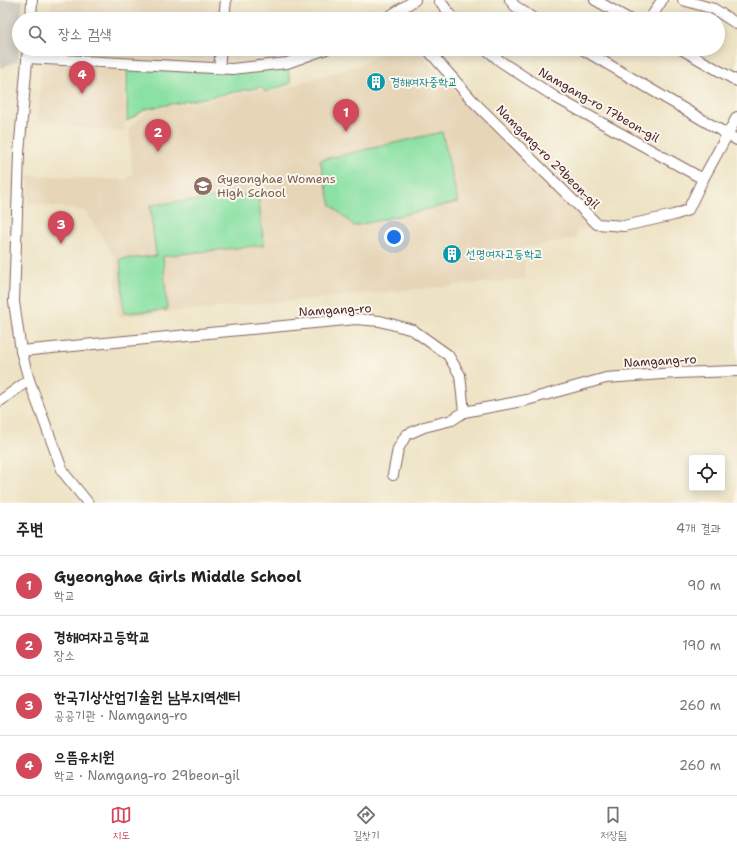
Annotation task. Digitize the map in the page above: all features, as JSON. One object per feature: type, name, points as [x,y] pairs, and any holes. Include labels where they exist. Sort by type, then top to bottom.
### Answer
[{"type":"street","points":[[31,12],[32,0]]},
{"type":"street","points":[[225,12],[226,0]]},
{"type":"street","points":[[404,12],[415,0]]},
{"type":"street","points":[[439,0],[448,12]]},
{"type":"street","points":[[510,0],[515,6],[524,12]]},
{"type":"street","points":[[595,0],[616,12]]},
{"type":"street","points":[[654,12],[662,0]]},
{"type":"street","points":[[683,0],[714,9],[719,12]]},
{"type":"street","points":[[725,16],[737,24]]},
{"type":"street","points":[[28,56],[19,153],[14,302],[21,351],[28,376],[63,472],[88,503]]},
{"type":"street","points":[[66,56],[232,69],[287,64],[308,56]]},
{"type":"street","points":[[219,68],[220,56]]},
{"type":"street","name":"Namgang-ro 29beon-gil","points":[[433,56],[473,101],[597,224],[624,226],[674,215],[688,210],[703,179]]},
{"type":"street","name":"Namgang-ro 17beon-gil","points":[[494,56],[554,97],[703,179]]},
{"type":"street","points":[[594,56],[737,140]]},
{"type":"street","points":[[693,56],[737,81]]},
{"type":"street","points":[[703,179],[737,117]]},
{"type":"street","name":"Namgang-ro","points":[[21,351],[356,319],[380,321],[413,330],[448,355],[460,375],[464,412],[527,400],[606,378],[676,373],[737,371]]},
{"type":"street","points":[[0,401],[28,376]]},
{"type":"street","points":[[393,475],[398,448],[406,435],[452,420],[464,412]]},
{"type":"shaded area","points":[[0,0],[23,0],[22,12],[12,12],[12,56],[18,56],[18,61],[0,68]]},
{"type":"shaded area","points":[[52,0],[224,0],[223,12],[51,12]]},
{"type":"shaded area","points":[[140,56],[217,56],[217,61]]},
{"type":"shaded area","points":[[375,56],[423,56],[592,228],[577,230],[576,239],[522,248],[526,279],[118,317],[115,257],[85,211],[28,203],[29,175],[126,180],[132,174],[129,127],[148,111],[263,89],[265,94],[364,63]]},
{"type":"shaded area","points":[[42,63],[124,67],[125,132],[38,121]]},
{"type":"green space","points":[[127,66],[219,72],[288,69],[291,83],[265,92],[262,87],[146,109],[127,121]]},
{"type":"green space","points":[[442,132],[458,202],[354,226],[331,205],[320,160]]},
{"type":"green space","points":[[258,193],[264,245],[163,256],[167,310],[124,313],[120,259],[156,256],[150,205]]},
{"type":"place","name":"경해여자중학교","points":[[376,82]]},
{"type":"place","name":"으뜸유치원","points":[[82,94]]},
{"type":"place","name":"Gyeonghae Girls Middle School","points":[[346,132]]},
{"type":"place","name":"경해여자고등학교","points":[[158,152]]},
{"type":"place","name":"Gyeonghae Womens High School","points":[[203,186]]},
{"type":"place","name":"한국기상산업기술원 남부지역센터","points":[[61,244]]},
{"type":"place","name":"선명여자고등학교","points":[[452,254]]}]
